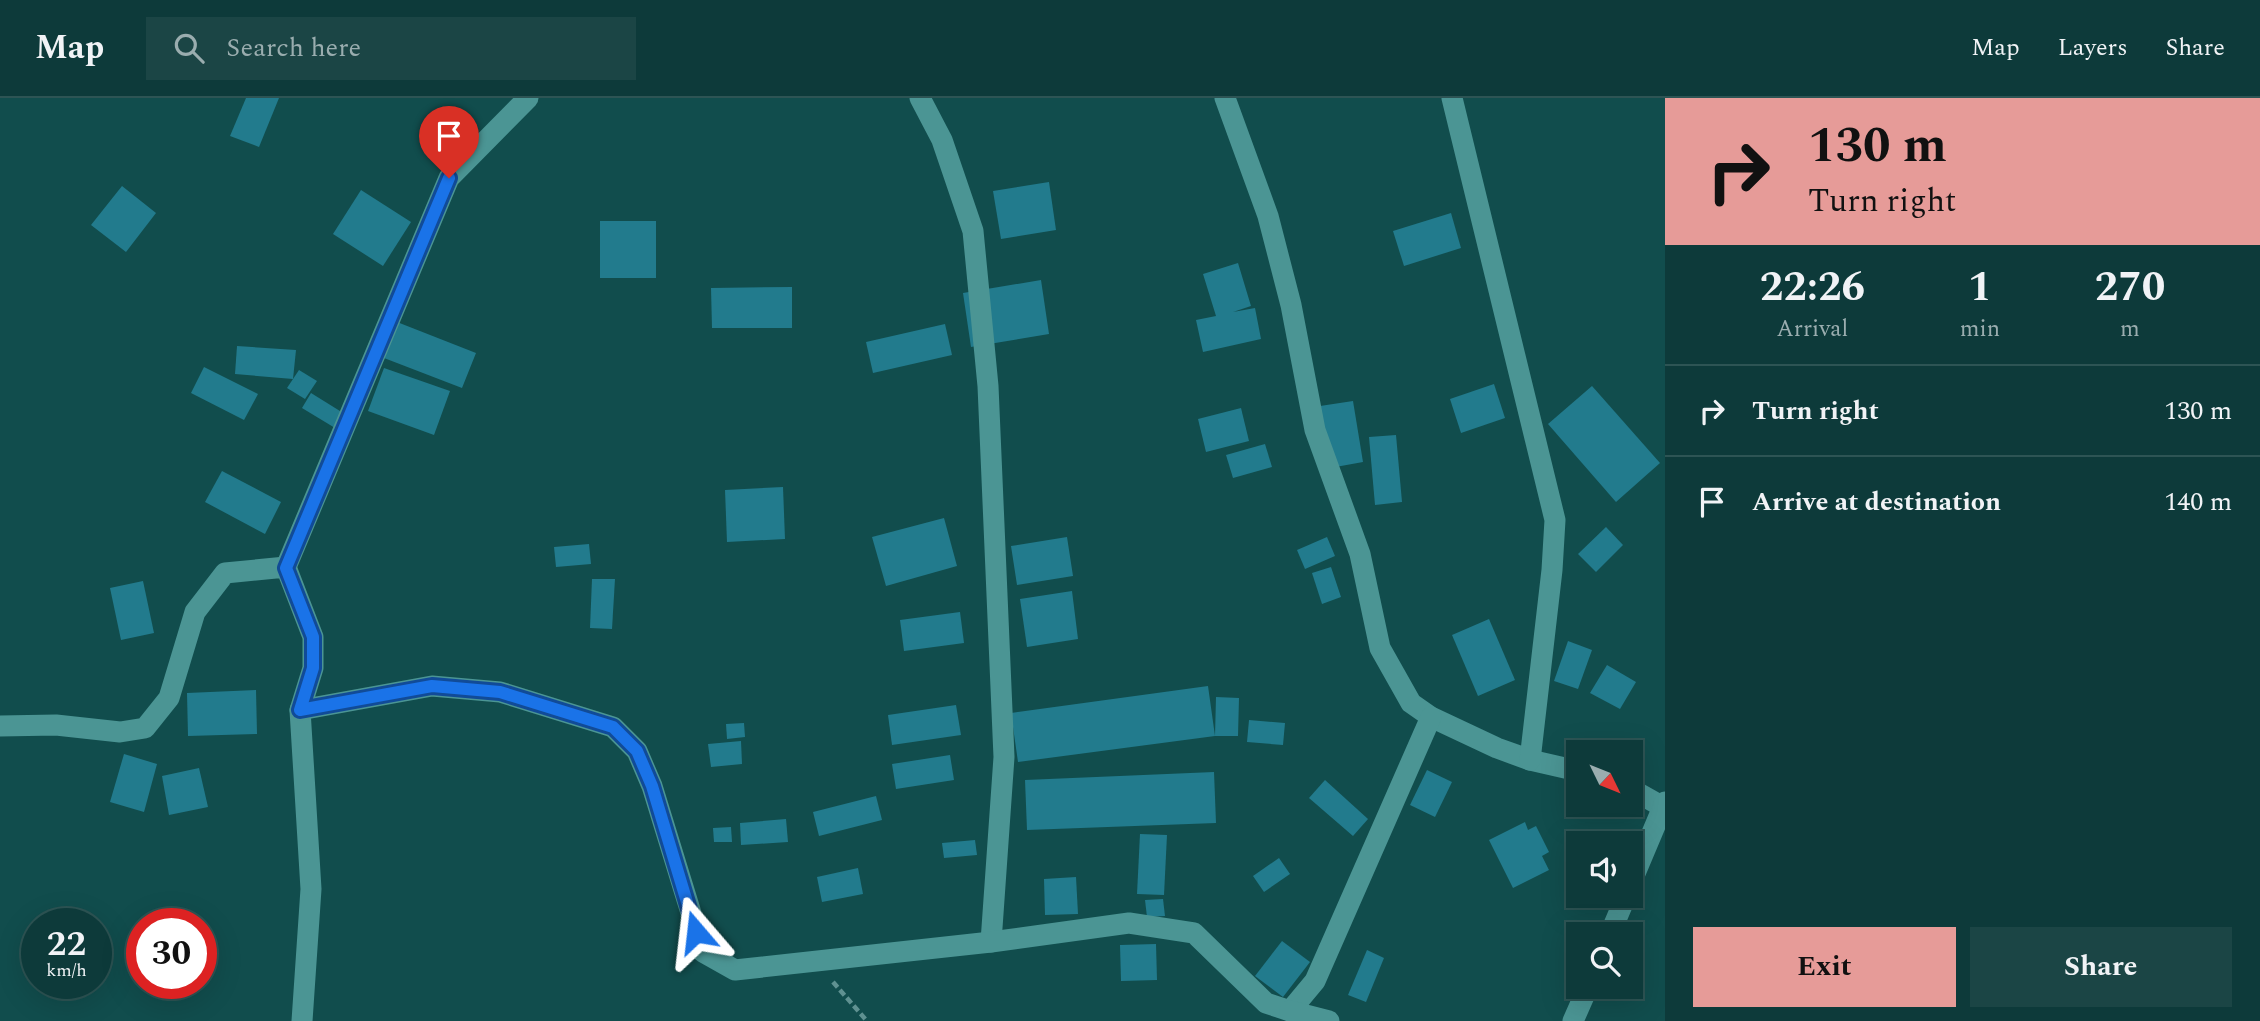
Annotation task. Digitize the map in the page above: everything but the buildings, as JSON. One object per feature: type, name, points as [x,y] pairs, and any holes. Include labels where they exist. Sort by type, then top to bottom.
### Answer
[{"type":"street","points":[[302,1021],[311,888],[300,710],[313,668],[313,637],[286,568],[449,178],[528,98]]},
{"type":"street","points":[[920,98],[942,140],[973,232],[988,386],[1004,757],[991,942]]},
{"type":"street","points":[[1225,98],[1268,216],[1291,305],[1315,430],[1360,554],[1380,648],[1412,703],[1431,717],[1497,748],[1566,768]]},
{"type":"street","points":[[1452,98],[1555,520],[1531,760]]},
{"type":"street","points":[[0,726],[56,725],[120,732],[145,728],[169,698],[195,612],[225,573],[286,568]]},
{"type":"street","points":[[300,710],[432,686],[500,692],[613,727],[637,751],[652,786],[703,952],[735,970],[991,942],[1129,923],[1194,933],[1266,1003],[1329,1021]]},
{"type":"street","points":[[1290,1011],[1315,981],[1431,717]]},
{"type":"street","points":[[1643,795],[1664,806],[1643,855]]},
{"type":"street","points":[[1573,1021],[1583,999]]},
{"type":"path","points":[[815,961],[867,1021]]},
{"type":"route","points":[[449,178],[286,568],[313,637],[313,668],[300,710],[432,686],[500,692],[613,727],[637,751],[652,786],[696,932]]}]
